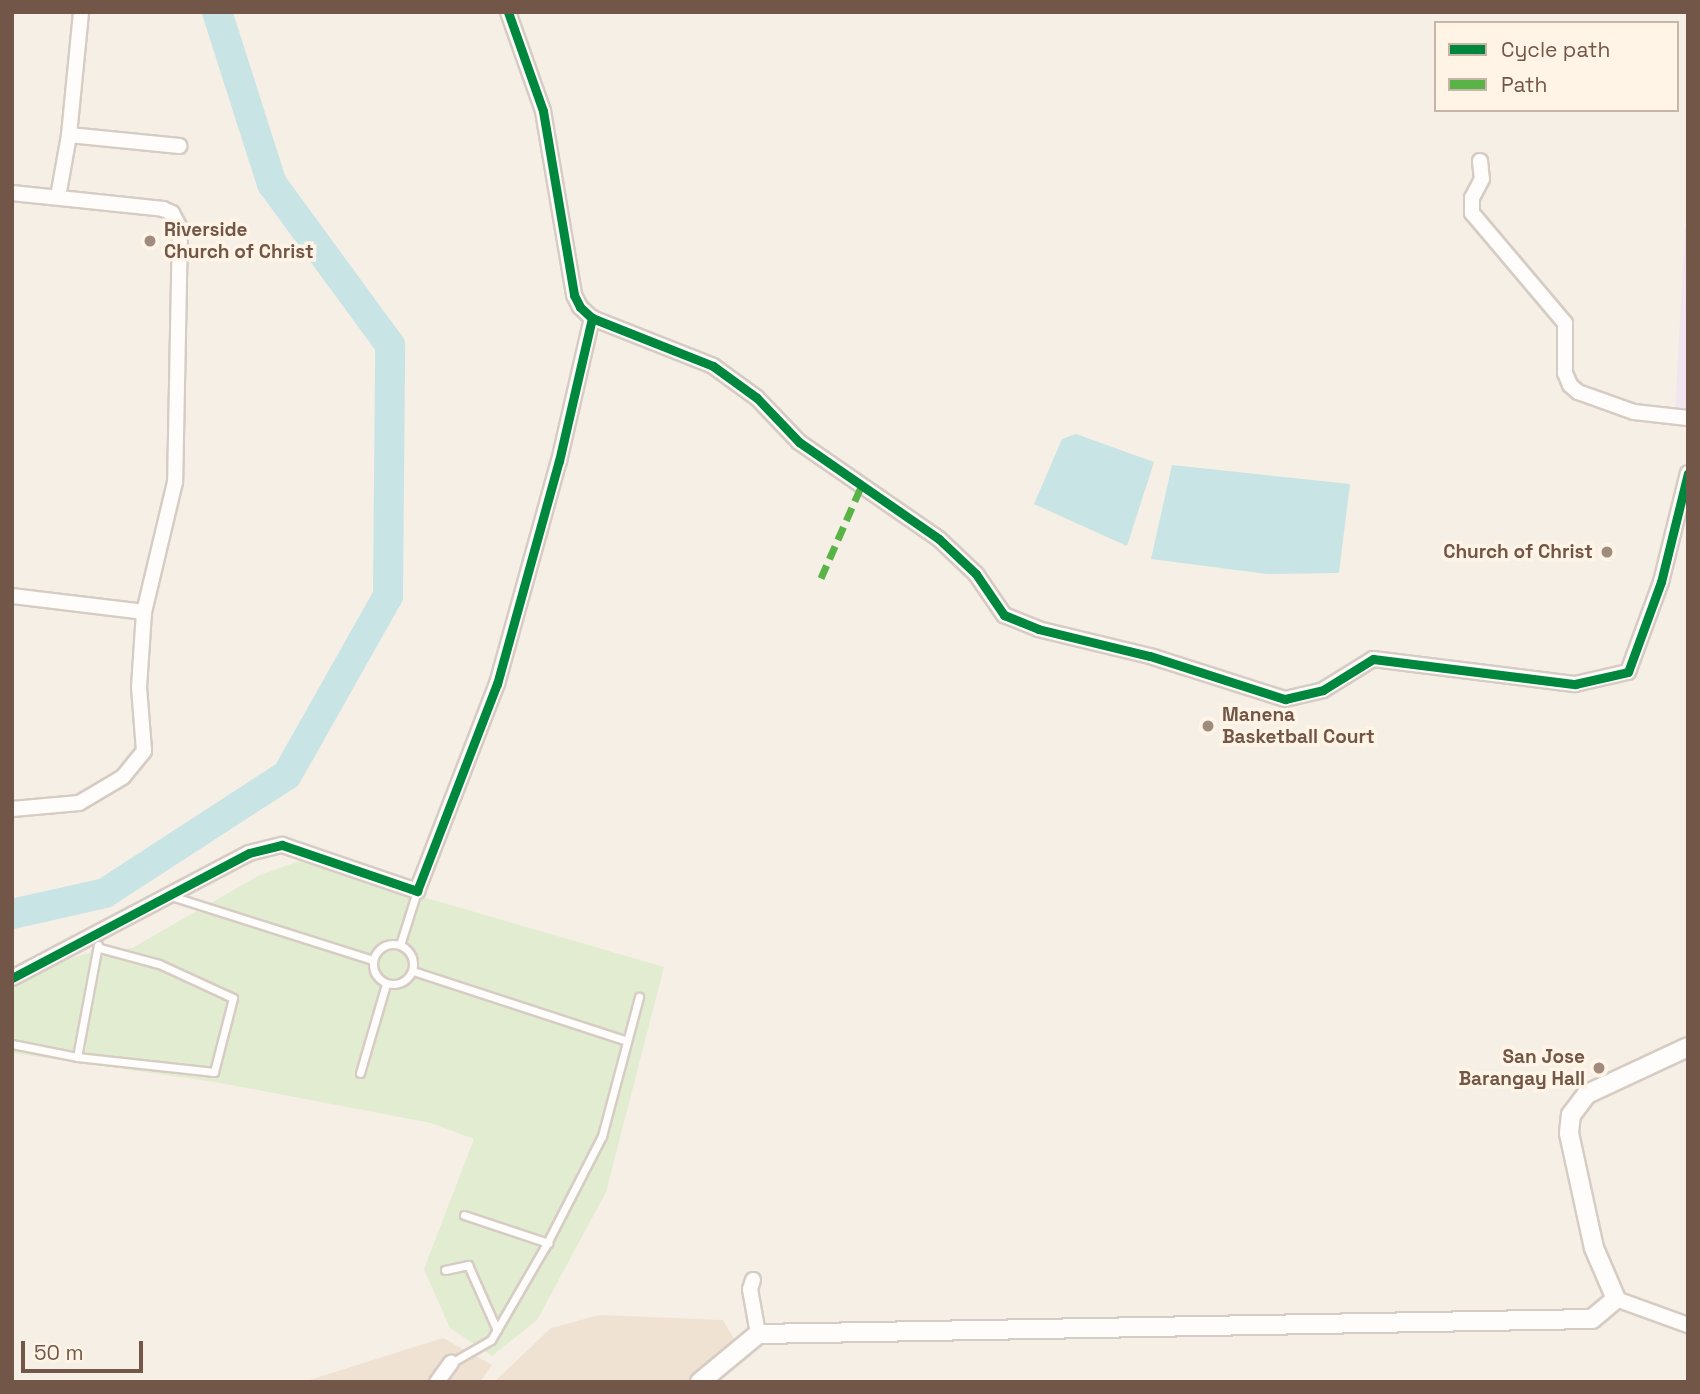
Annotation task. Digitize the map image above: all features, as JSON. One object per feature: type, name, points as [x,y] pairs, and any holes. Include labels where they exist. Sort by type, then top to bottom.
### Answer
[{"type":"street","points":[[58,197],[69,135],[81,12]]},
{"type":"street","points":[[508,12],[543,111],[574,295],[592,318],[713,366],[757,398],[799,442],[939,539],[976,574],[1004,615],[1285,699],[1323,690],[1373,659],[1575,684],[1628,672],[1661,582],[1688,473]]},
{"type":"street","points":[[69,135],[179,146]]},
{"type":"street","points":[[1480,161],[1482,179],[1472,198],[1472,213],[1565,323],[1565,373],[1570,384],[1578,392],[1634,412],[1688,418]]},
{"type":"street","points":[[12,193],[163,209],[172,213],[180,228],[174,482],[144,611],[139,687],[144,751],[123,778],[79,803],[12,809]]},
{"type":"street","points":[[12,978],[36,962],[97,943],[171,896],[249,853],[282,845],[417,891],[497,684],[559,461],[592,318]]},
{"type":"street","points":[[12,596],[144,611]]},
{"type":"street","points":[[1688,1047],[1587,1094],[1571,1115],[1569,1133],[1594,1248],[1616,1299],[1688,1325]]},
{"type":"street","points":[[753,1280],[750,1289],[758,1334]]},
{"type":"street","points":[[700,1382],[758,1334],[1592,1319],[1616,1299]]},
{"type":"street","points":[[437,1382],[451,1363]]},
{"type":"lane","points":[[400,945],[417,891]]},
{"type":"lane","points":[[171,896],[373,960]]},
{"type":"lane","points":[[12,1044],[78,1057],[214,1072],[233,998],[159,964],[97,943],[78,1057]]},
{"type":"lane","points":[[400,945],[411,955],[412,971],[402,983],[386,984],[375,975],[373,960],[383,946],[400,945]]},
{"type":"lane","points":[[412,971],[627,1041]]},
{"type":"lane","points":[[360,1073],[386,984]]},
{"type":"lane","points":[[451,1363],[491,1340],[548,1242],[602,1136],[639,997]]},
{"type":"lane","points":[[464,1215],[548,1242]]},
{"type":"lane","points":[[445,1270],[468,1265],[497,1330]]},
{"type":"shaded area","points":[[1685,228],[1688,228],[1688,414],[1675,414]]},
{"type":"shaded area","points":[[600,1315],[723,1320],[741,1351],[708,1382],[494,1382],[551,1328]]},
{"type":"shaded area","points":[[443,1338],[492,1365],[480,1382],[303,1382]]},
{"type":"green space","points":[[299,861],[664,967],[606,1192],[537,1320],[492,1356],[450,1328],[424,1269],[474,1139],[431,1123],[221,1083],[12,1053],[12,986],[33,970],[92,952],[132,948],[258,876]]},
{"type":"water","points":[[1076,434],[1154,462],[1127,546],[1034,504],[1062,439]]},
{"type":"water","points":[[1172,465],[1350,484],[1339,573],[1267,574],[1151,559]]},
{"type":"waterway","points":[[12,914],[105,893],[287,775],[388,596],[390,345],[272,184],[217,12]]},
{"type":"marked path","points":[[821,578],[861,487]]},
{"type":"cycle path","points":[[508,12],[543,111],[574,295],[580,307],[592,318],[713,366],[757,398],[799,442],[939,539],[976,574],[1004,615],[1038,629],[1150,656],[1285,699],[1323,690],[1373,659],[1575,684],[1628,672],[1661,582],[1688,473]]},
{"type":"cycle path","points":[[12,978],[249,853],[282,845],[417,891],[497,684],[559,461],[592,318]]},
{"type":"place","name":"Riverside Church of Christ","points":[[150,241]]},
{"type":"place","name":"Church of Christ","points":[[1607,552]]},
{"type":"place","name":"Manena Basketball Court","points":[[1208,726]]},
{"type":"place","name":"San Jose Barangay Hall","points":[[1599,1068]]}]
